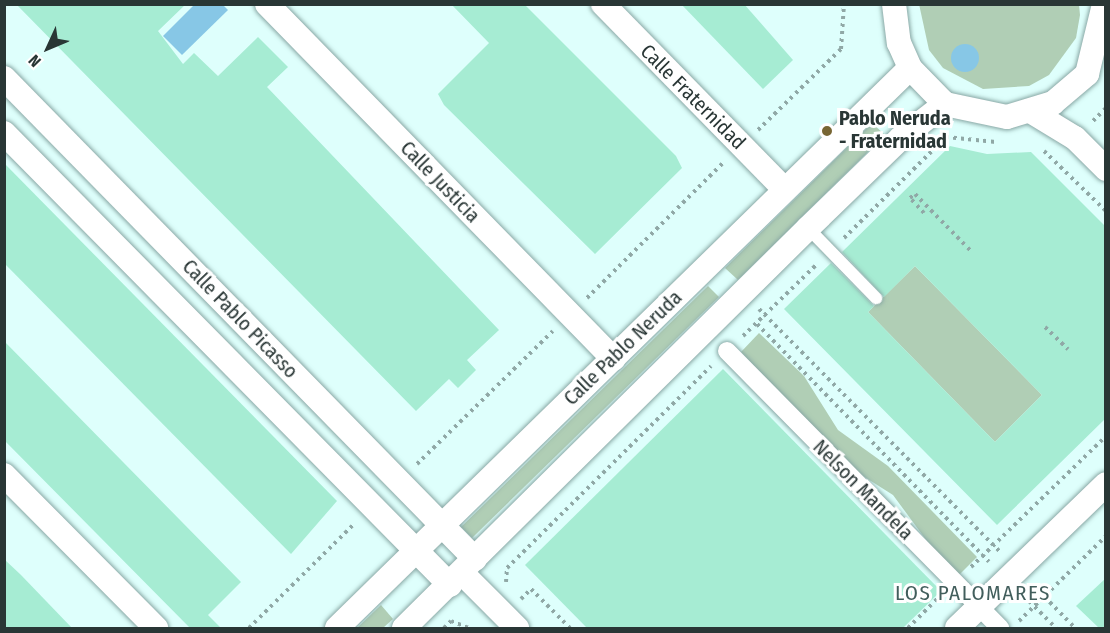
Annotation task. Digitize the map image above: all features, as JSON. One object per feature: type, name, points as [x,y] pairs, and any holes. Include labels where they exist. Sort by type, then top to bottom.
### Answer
[{"type":"street","name":"Calle Justicia","points":[[267,4],[614,359]]},
{"type":"street","name":"Calle Fraternidad","points":[[603,4],[784,189]]},
{"type":"street","points":[[894,4],[899,43],[910,68],[945,104],[985,116],[1032,112],[1070,91],[1100,61],[1104,4]]},
{"type":"street","name":"Calle Pablo Neruda","points":[[337,628],[416,548],[614,359],[784,189],[910,68]]},
{"type":"street","name":"Calle Pablo Picasso","points":[[4,78],[441,524],[462,572]]},
{"type":"street","points":[[404,628],[808,228],[901,138],[945,104]]},
{"type":"street","points":[[1032,112],[1075,138],[1106,169]]},
{"type":"street","name":"Calle Pablo Picasso","points":[[4,133],[416,548],[462,572],[517,628]]},
{"type":"street","name":"Nelson Mandela","points":[[727,351],[1000,628]]},
{"type":"street","points":[[4,474],[156,628]]},
{"type":"street","points":[[957,628],[1106,484]]},
{"type":"lane","points":[[808,228],[876,298]]},
{"type":"path","points":[[409,471],[841,49],[844,4]]},
{"type":"path","points":[[570,628],[531,589],[521,599],[506,584],[507,568],[946,137],[999,143]]},
{"type":"path","points":[[1036,144],[1106,211]]},
{"type":"path","points":[[924,213],[910,198],[915,194],[961,237],[971,251]]},
{"type":"path","points":[[765,316],[994,546],[1034,606],[1056,628]]},
{"type":"path","points":[[757,324],[1013,575],[1044,596],[1075,628]]},
{"type":"path","points":[[1045,327],[1059,337],[1068,349]]},
{"type":"path","points":[[994,546],[1106,436]]},
{"type":"path","points":[[249,628],[360,518]]},
{"type":"path","points":[[1012,628],[1106,536]]},
{"type":"path","points":[[444,628],[451,621],[470,628]]},
{"type":"green space","points":[[919,4],[1079,5],[1080,15],[1076,38],[1049,75],[1029,86],[983,89],[943,68],[929,50]]},
{"type":"green space","points":[[872,123],[885,135],[738,280],[725,268]]},
{"type":"green space","points":[[915,266],[1042,395],[995,442],[868,312]]},
{"type":"green space","points":[[708,286],[719,297],[472,538],[461,527]]},
{"type":"green space","points":[[759,333],[804,376],[838,430],[888,466],[977,557],[955,579],[893,495],[833,457],[741,352]]},
{"type":"green space","points":[[381,605],[393,619],[383,628],[357,628]]},
{"type":"water","points":[[194,5],[223,5],[228,10],[182,55],[163,36]]},
{"type":"water","points":[[965,44],[975,48],[979,58],[975,68],[965,72],[955,68],[951,58],[955,48]]},
{"type":"building","points":[[16,4],[186,4],[158,31],[183,64],[194,53],[218,76],[258,37],[288,67],[267,87],[499,330],[467,360],[476,370],[458,388],[449,379],[416,411]]},
{"type":"building","points":[[451,4],[524,4],[676,156],[682,168],[595,254],[444,105],[438,94],[489,43]]},
{"type":"building","points":[[681,4],[744,4],[793,60],[763,89]]},
{"type":"building","points":[[950,146],[987,154],[1031,152],[1106,227],[1106,418],[997,525],[784,309],[831,263],[874,306],[868,312],[995,442],[1042,395],[915,266],[884,297],[842,252]]},
{"type":"building","points":[[4,163],[337,501],[291,554],[4,263]]},
{"type":"building","points":[[4,341],[241,582],[208,615],[221,628],[190,628],[4,440]]},
{"type":"building","points":[[723,369],[941,591],[903,628],[587,628],[525,565]]},
{"type":"building","points":[[4,559],[21,575],[72,628],[4,628]]},
{"type":"building","points":[[1106,578],[1106,628],[1099,628],[1076,606]]},
{"type":"place","name":"Pablo Neruda - Fraternidad","points":[[827,131]]},
{"type":"district","name":"LOS PALOMARES","points":[[973,593]]}]
